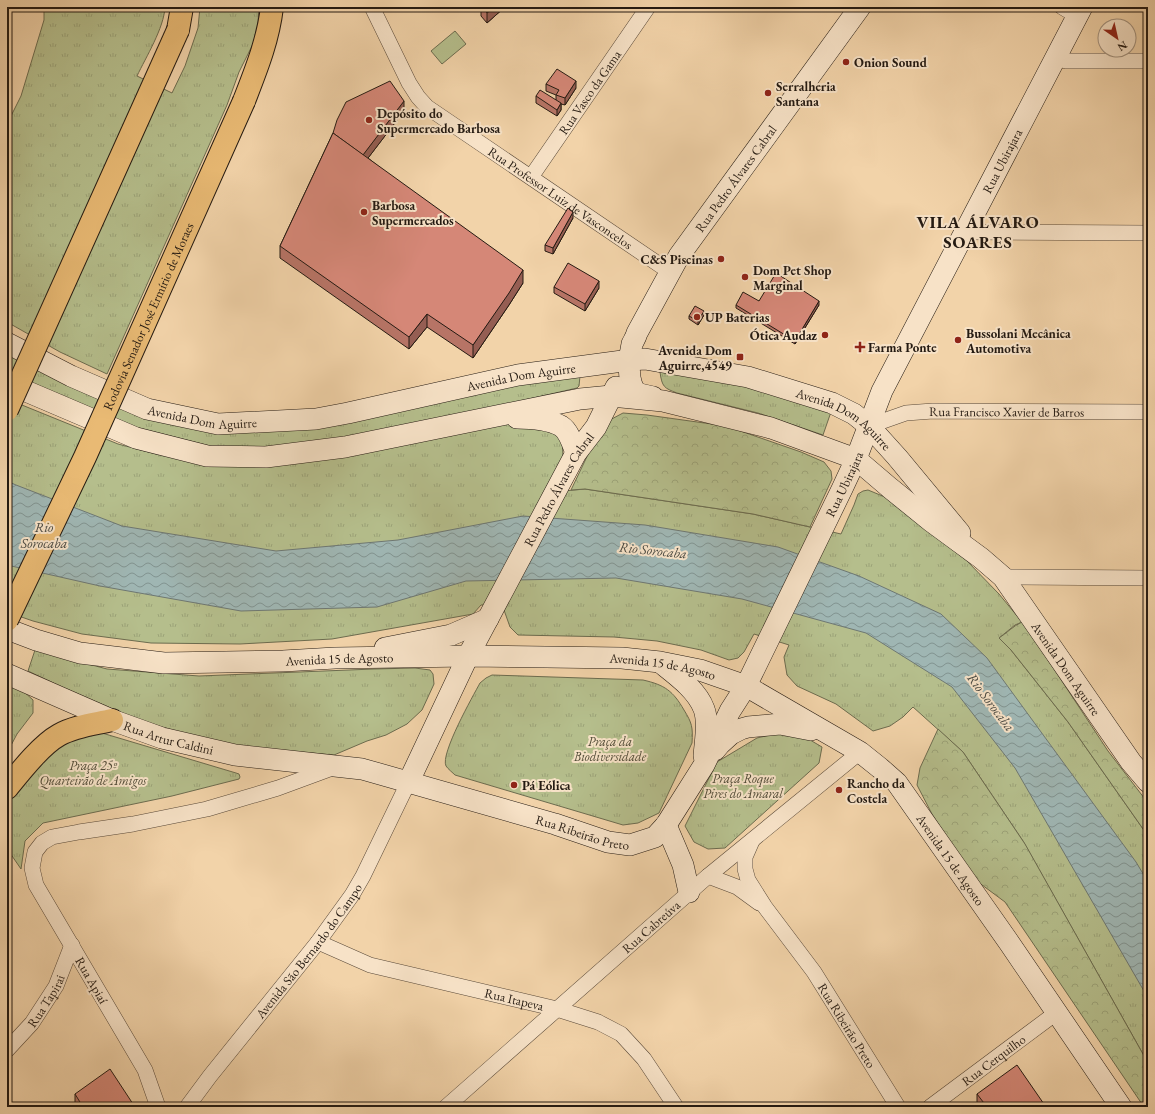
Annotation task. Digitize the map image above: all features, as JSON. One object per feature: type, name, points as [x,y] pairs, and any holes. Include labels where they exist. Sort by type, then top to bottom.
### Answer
[{"type":"highway","points":[[7,410],[178,30],[182,7]]},
{"type":"highway","name":"Rodovia Senador José Ermírio de Moraes","points":[[7,620],[85,457],[244,101],[263,51],[269,29],[272,7]]},
{"type":"highway","points":[[7,788],[47,743],[58,735],[70,730],[112,720]]},
{"type":"main road","name":"Rua Pedro Álvares Cabral","points":[[663,401],[638,392],[633,388],[630,360],[632,344],[637,333],[679,256],[860,7]]},
{"type":"main road","name":"Rua Ubirajara","points":[[746,686],[856,459],[882,391],[1054,58],[1074,10]]},
{"type":"main road","name":"Avenida Dom Aguirre","points":[[7,343],[71,376],[148,409],[218,424],[316,419],[518,375],[645,359],[748,377],[832,403],[854,414],[869,426],[982,558],[1003,578],[1131,762],[1148,782]]},
{"type":"main road","name":"Rua Pedro Álvares Cabral","points":[[489,616],[573,459],[596,427],[630,360]]},
{"type":"main road","name":"Avenida Dom Aguirre","points":[[7,383],[136,438],[207,456],[266,457],[346,447],[580,399],[611,396],[663,401],[771,428],[856,459],[926,517],[982,558]]},
{"type":"main road","points":[[491,417],[536,419],[561,426],[572,441],[573,459]]},
{"type":"main road","points":[[409,781],[468,656],[489,616]]},
{"type":"main road","points":[[335,658],[451,635],[489,616]]},
{"type":"main road","name":"Avenida 15 de Agosto","points":[[7,629],[36,640],[80,653],[164,663],[468,656],[622,658],[660,662],[700,670],[746,686],[822,732],[860,752],[897,783],[1010,944],[1121,1107]]},
{"type":"main road","points":[[660,662],[677,676],[698,697],[704,709],[706,720],[704,764]]},
{"type":"main road","name":"Rua Artur Caldini","points":[[7,674],[112,720],[162,738],[251,758],[362,769],[409,781]]},
{"type":"main road","name":"Rua Ribeirão Preto","points":[[409,781],[555,824],[608,842],[630,845],[655,837],[666,825],[704,764],[730,711],[746,686]]},
{"type":"main road","points":[[704,764],[720,744],[731,734],[748,727],[780,724],[822,732]]},
{"type":"main road","points":[[666,825],[683,865],[689,892]]},
{"type":"street","name":"Rua Professor Luiz de Vasconcelos","points":[[372,7],[409,83],[418,98],[427,106],[670,272]]},
{"type":"street","name":"Rua Vasco da Gama","points":[[531,177],[648,7]]},
{"type":"street","points":[[1054,58],[1066,61],[1148,61]]},
{"type":"street","points":[[965,232],[1148,233]]},
{"type":"street","name":"Rua Francisco Xavier de Barros","points":[[869,426],[906,413],[933,411],[1148,412]]},
{"type":"street","points":[[1003,578],[1148,578]]},
{"type":"street","name":"Rua Cabreúva","points":[[446,1107],[689,892],[860,752]]},
{"type":"street","name":"Rua Artur Caldini","points":[[35,852],[42,843],[52,837],[133,824],[207,809],[278,788],[339,766]]},
{"type":"street","name":"Avenida São Bernardo do Campo","points":[[187,1107],[210,1076],[318,942],[352,895],[363,876],[409,781]]},
{"type":"street","name":"Rua Ribeirão Preto","points":[[752,840],[745,857],[745,869],[748,880],[765,907],[814,972],[898,1107]]},
{"type":"street","name":"Rua Apiaí","points":[[35,852],[32,868],[36,885],[145,1070],[158,1107]]},
{"type":"street","name":"Rua Ribeirão Preto","points":[[708,876],[737,887],[765,907]]},
{"type":"street","name":"Rua Itapeva","points":[[318,942],[370,965],[557,1009],[598,1022],[621,1034],[644,1059],[676,1107]]},
{"type":"street","name":"Rua Tapirai","points":[[7,1050],[32,1023],[56,986],[72,945]]},
{"type":"street","name":"Rua Cerquilho","points":[[930,1107],[1056,1012]]},
{"type":"green space","points":[[44,7],[165,7],[158,33],[137,76],[172,93],[185,66],[198,28],[200,7],[259,7],[257,36],[239,72],[227,105],[107,374],[60,352],[7,322],[7,124],[21,96],[44,20]]},
{"type":"green space","points":[[455,31],[466,44],[442,64],[431,51]]},
{"type":"green space","points":[[7,350],[211,428],[508,384],[580,376],[579,386],[577,388],[424,423],[337,440],[263,447],[214,447],[131,426],[7,373]]},
{"type":"green space","points":[[660,372],[694,373],[832,409],[823,435],[758,413],[669,390],[663,384]]},
{"type":"green space","points":[[7,398],[118,444],[156,454],[207,464],[514,423],[556,431],[562,439],[563,457],[543,493],[585,489],[753,514],[841,534],[858,494],[868,490],[885,497],[967,561],[999,594],[1022,622],[1015,625],[999,638],[1011,650],[1068,722],[1148,836],[1148,1063],[1023,841],[963,752],[913,707],[903,717],[890,726],[873,731],[836,704],[797,686],[787,675],[784,657],[789,645],[754,634],[744,652],[738,658],[729,660],[701,650],[657,641],[614,637],[518,635],[510,627],[504,610],[507,604],[481,605],[473,614],[332,639],[240,644],[151,643],[82,634],[33,621],[7,612]]},
{"type":"green space","points":[[623,413],[726,426],[801,452],[824,462],[831,471],[832,479],[810,527],[753,514],[585,489],[571,490],[594,442],[606,422]]},
{"type":"green space","points":[[1022,622],[1108,751],[1148,803],[1148,836],[1068,722],[1011,650],[999,638]]},
{"type":"green space","points":[[35,650],[107,669],[199,676],[415,668],[430,670],[433,674],[434,684],[422,710],[407,724],[386,735],[367,741],[334,755],[215,743],[136,719],[28,671]]},
{"type":"green space","name":"Praça da Biodiversidade","points":[[492,675],[643,680],[657,684],[672,693],[689,718],[692,729],[692,743],[659,813],[638,823],[623,825],[455,775],[446,766],[445,760],[452,738],[480,683]]},
{"type":"green space","points":[[7,684],[21,689],[33,700],[33,713],[17,734],[7,753]]},
{"type":"green space","points":[[938,729],[963,752],[1025,844],[1148,1063],[1148,1107],[1144,1107],[1005,902],[974,879],[932,814],[917,785],[920,768]]},
{"type":"green space","name":"Praça Roque Pires do Amaral","points":[[783,732],[805,737],[822,747],[819,763],[725,848],[708,849],[694,842],[685,826],[717,762],[757,738]]},
{"type":"green space","name":"Praça 25º Quarteirão de Amigos","points":[[102,733],[236,773],[239,774],[240,777],[239,779],[172,796],[43,823],[25,841],[21,869],[10,853],[7,857],[7,803],[19,787],[64,741]]},
{"type":"water","name":"Rio Sorocaba","points":[[7,481],[122,526],[276,551],[398,540],[523,516],[645,525],[778,547],[859,576],[941,614],[987,658],[1136,862],[1148,882],[1148,998],[1015,768],[952,687],[866,633],[742,599],[616,578],[466,581],[377,607],[241,611],[100,586],[7,565]]},
{"type":"building","points":[[482,7],[494,7],[487,13]]},
{"type":"building","points":[[557,69],[576,81],[565,98],[556,95],[559,90],[546,84]]},
{"type":"building","name":"Depósito do Supermercado Barbosa","points":[[390,81],[404,101],[363,155],[333,133],[337,120],[346,102]]},
{"type":"building","points":[[540,90],[561,103],[557,110],[536,96]]},
{"type":"building","name":"Barbosa Supermercados","points":[[333,133],[523,270],[473,345],[427,314],[409,337],[280,246]]},
{"type":"building","points":[[568,208],[573,212],[553,248],[545,245]]},
{"type":"building","points":[[568,263],[599,281],[585,304],[554,287]]},
{"type":"building","points":[[776,273],[819,301],[795,341],[736,305],[743,292],[759,301]]},
{"type":"building","name":"UP Baterias","points":[[695,306],[704,311],[698,321],[689,316]]},
{"type":"building","points":[[1017,1065],[1046,1107],[987,1107],[977,1094]]},
{"type":"building","points":[[110,1069],[133,1104],[128,1104],[130,1107],[83,1107],[75,1094]]},
{"type":"place","name":"Onion Sound","points":[[846,62]]},
{"type":"place","name":"Serralheria Santana","points":[[768,93]]},
{"type":"place","name":"Depósito do Supermercado Barbosa","points":[[369,120]]},
{"type":"place","name":"Barbosa Supermercados","points":[[364,212]]},
{"type":"place","name":"C&S Piscinas","points":[[721,259]]},
{"type":"place","name":"Dom Pet Shop Marginal","points":[[745,277]]},
{"type":"place","name":"UP Baterias","points":[[697,317]]},
{"type":"place","name":"Ótica Audaz","points":[[825,335]]},
{"type":"place","name":"Bussolani Mecânica Automotiva","points":[[958,340]]},
{"type":"place","name":"Farma Ponte","points":[[860,347]]},
{"type":"place","name":"Avenida Dom Aguirre,4549","points":[[740,357]]},
{"type":"place","name":"Pá Eólica","points":[[514,785]]},
{"type":"place","name":"Rancho da Costela","points":[[839,790]]},
{"type":"district","name":"VILA ÁLVARO SOARES","points":[[978,232]]}]
